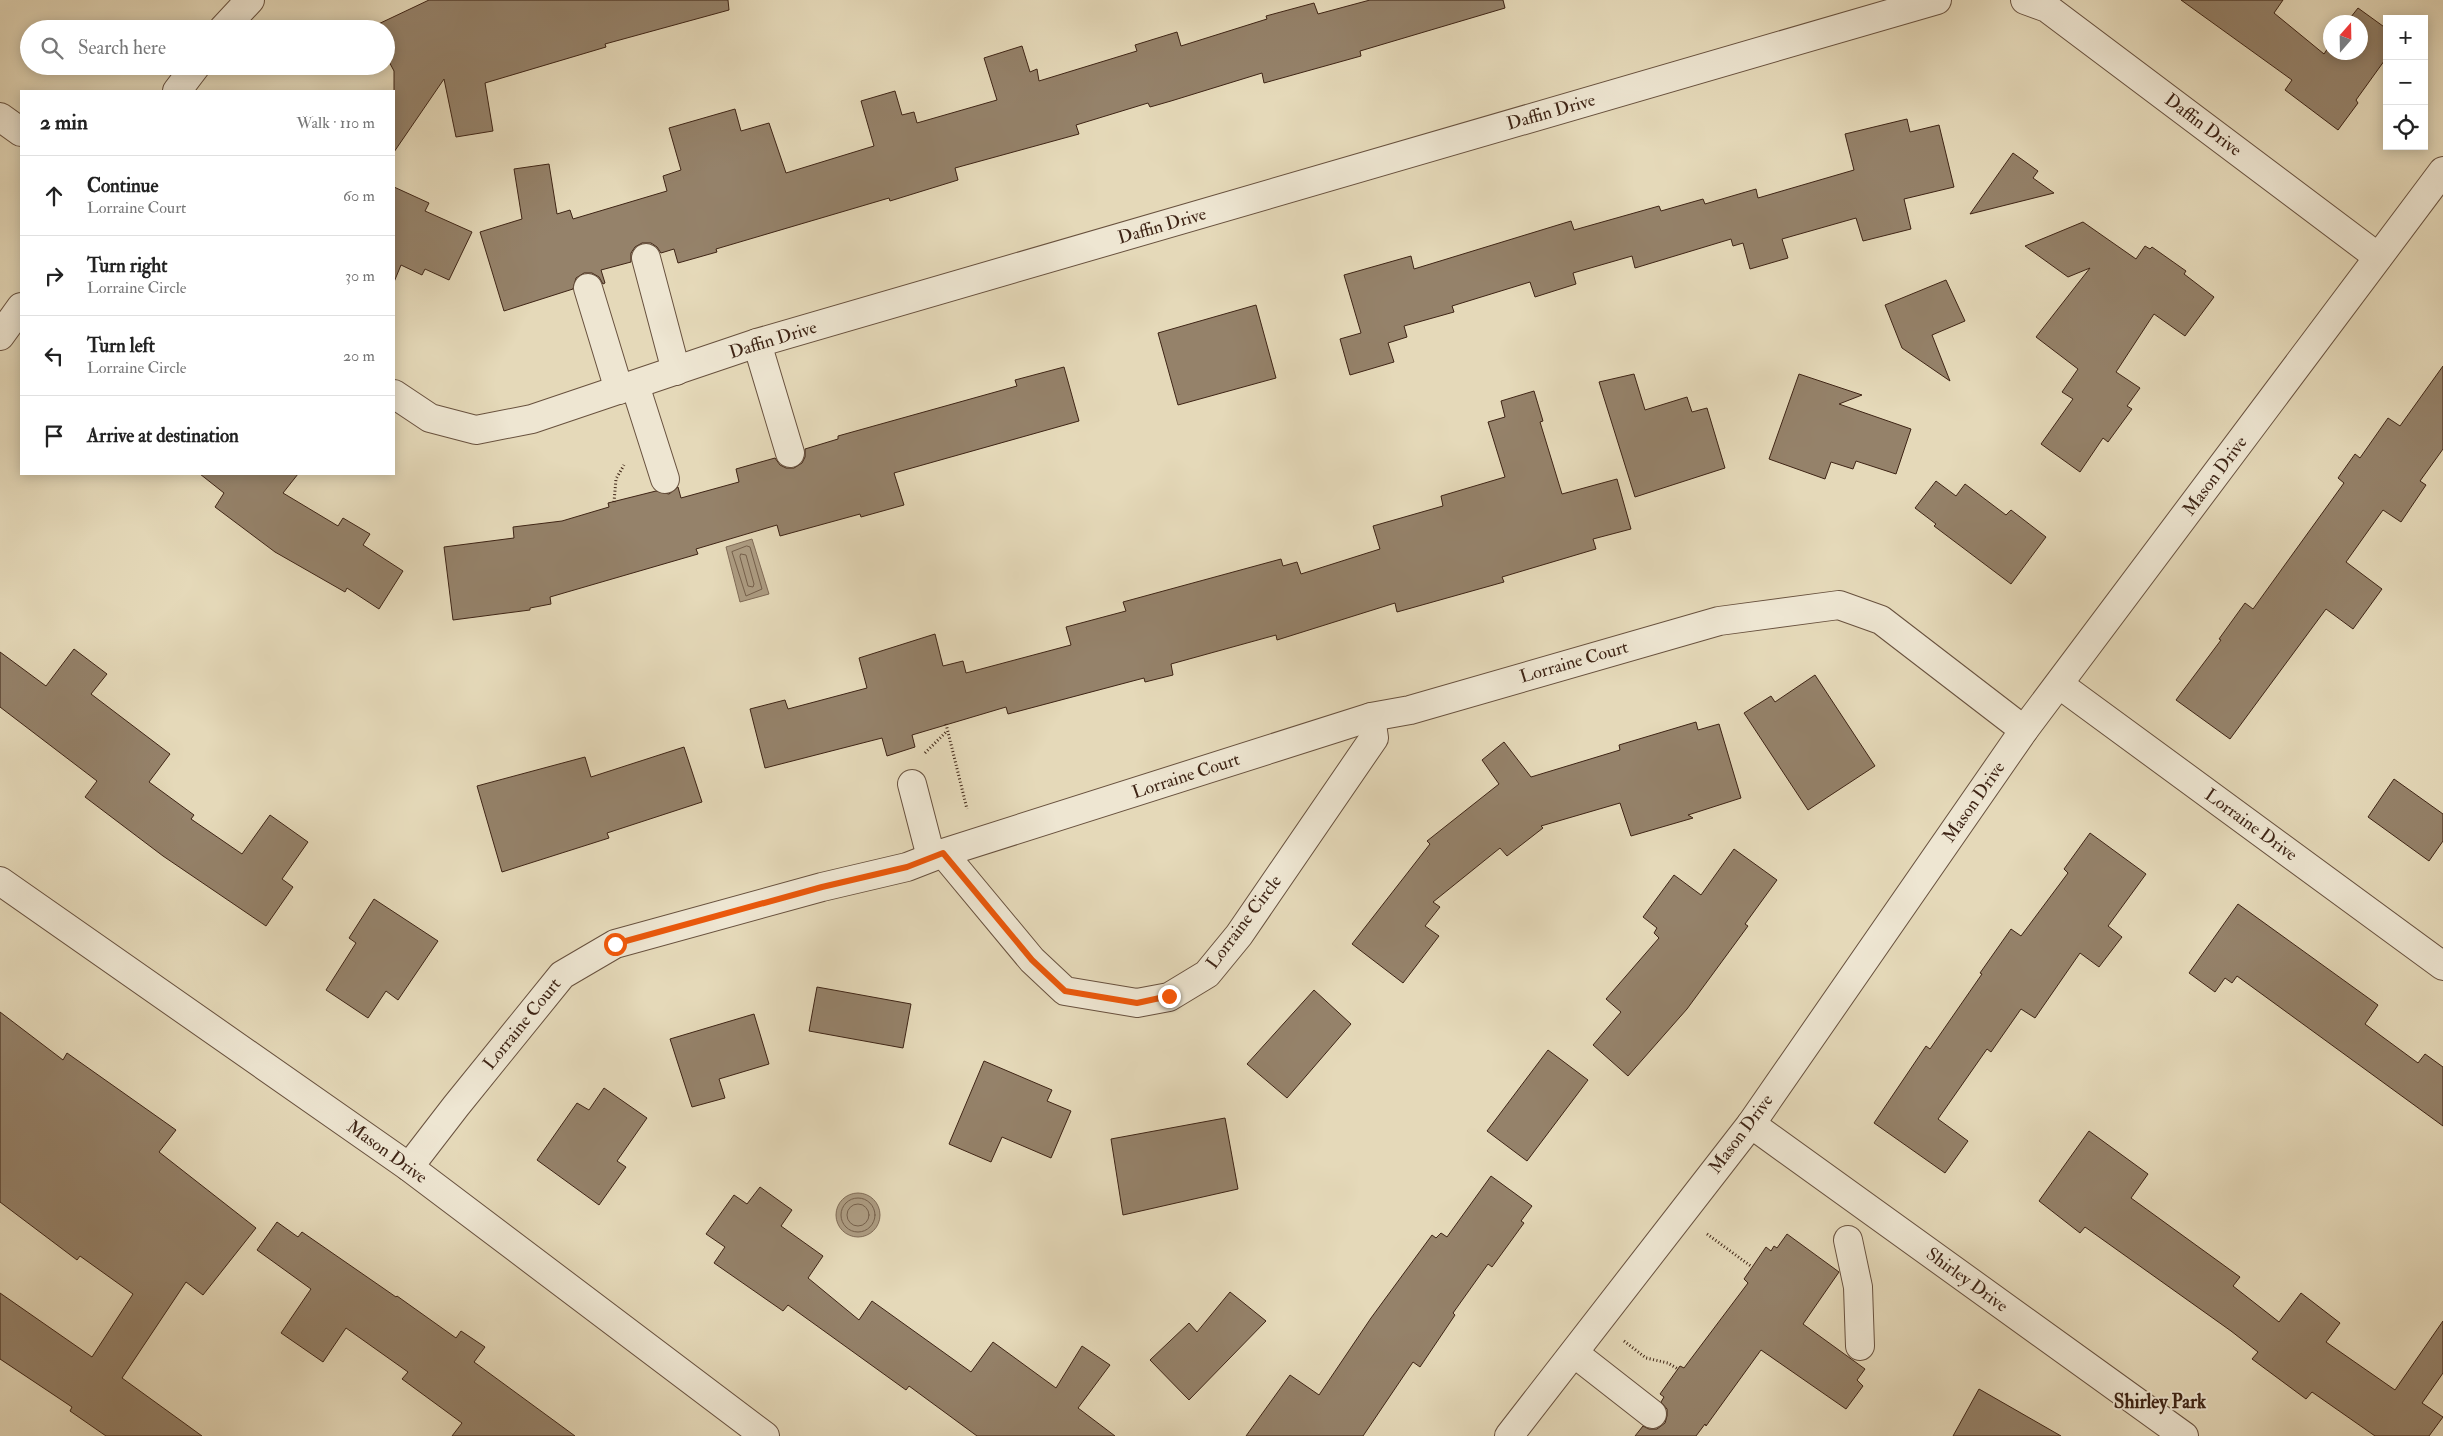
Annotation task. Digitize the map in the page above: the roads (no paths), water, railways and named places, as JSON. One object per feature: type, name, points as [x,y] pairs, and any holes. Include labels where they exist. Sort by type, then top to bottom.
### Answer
[{"type":"street","points":[[231,20],[250,0]]},
{"type":"street","name":"Daffin Drive","points":[[395,395],[430,418],[476,430],[532,419],[757,344],[1937,0]]},
{"type":"street","name":"Daffin Drive","points":[[2025,0],[2047,8],[2378,256]]},
{"type":"street","points":[[178,90],[189,75]]},
{"type":"street","points":[[0,117],[20,131]]},
{"type":"street","name":"Mason Drive","points":[[1509,1436],[1750,1124],[2024,730],[2060,685],[2443,171]]},
{"type":"street","points":[[646,258],[676,371]]},
{"type":"street","points":[[588,288],[665,480]]},
{"type":"street","points":[[0,336],[20,307]]},
{"type":"street","points":[[757,344],[790,453]]},
{"type":"street","name":"Lorraine Court","points":[[409,1167],[562,975],[615,944],[822,887],[907,867],[937,855],[1371,716],[1410,710],[1718,621],[1840,604],[1881,620],[2024,730]]},
{"type":"street","name":"Lorraine Drive","points":[[2060,685],[2443,966]]},
{"type":"street","name":"Lorraine Circle","points":[[937,855],[1032,960],[1065,991],[1137,1003],[1169,996],[1207,974],[1239,935],[1374,738],[1371,716]]},
{"type":"street","points":[[912,784],[937,855]]},
{"type":"street","name":"Mason Drive","points":[[0,880],[409,1167],[765,1436]]},
{"type":"street","name":"Shirley Drive","points":[[1750,1124],[1871,1210],[2155,1427],[2184,1436]]},
{"type":"street","points":[[1860,1346],[1858,1287],[1840,1250],[1871,1210]]},
{"type":"street","points":[[1574,1353],[1652,1414]]},
{"type":"water","points":[[752,539],[769,594],[740,602],[726,547]]},
{"type":"water","points":[[858,1193],[870,1197],[876,1203],[880,1215],[876,1227],[870,1233],[858,1237],[846,1233],[840,1227],[836,1215],[840,1203],[846,1197]]},
{"type":"district","name":"Shirley Park","points":[[2160,1402]]}]
